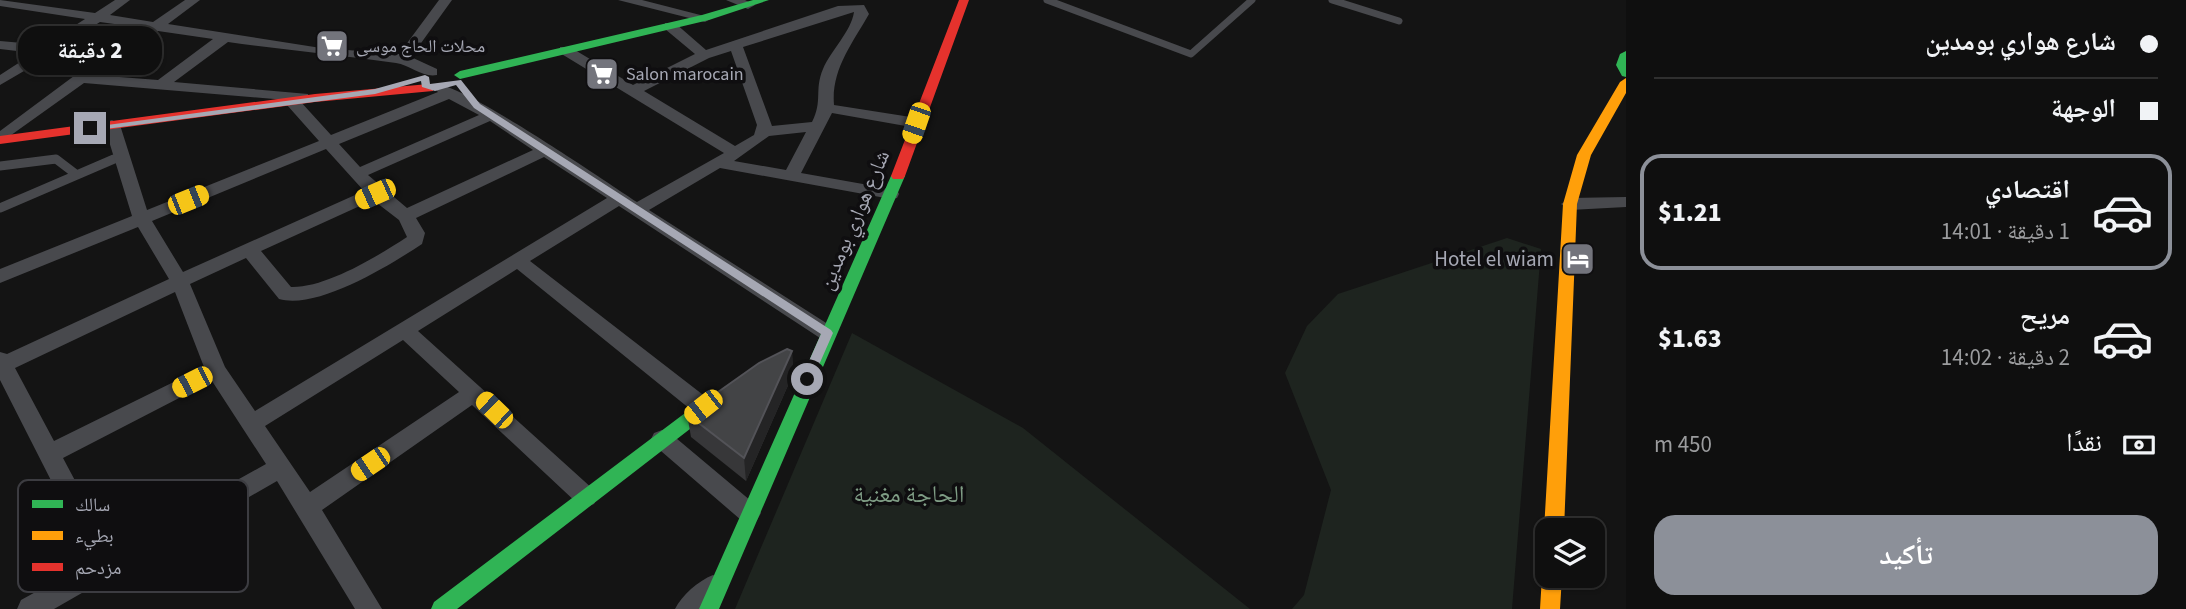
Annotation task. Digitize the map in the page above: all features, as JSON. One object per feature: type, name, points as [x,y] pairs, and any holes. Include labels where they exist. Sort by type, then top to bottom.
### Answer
[{"type":"street","points":[[0,81],[124,0]]},
{"type":"street","points":[[0,139],[86,74],[194,0]]},
{"type":"street","points":[[403,60],[446,0]]},
{"type":"street","points":[[624,0],[705,18]]},
{"type":"street","name":"شارع هواري بومدين","points":[[709,609],[825,337],[891,194],[964,0]]},
{"type":"street","points":[[0,2],[40,3],[98,17],[225,37],[403,60],[442,82],[546,150],[825,337]]},
{"type":"street","points":[[0,139],[442,82],[705,18],[748,2]]},
{"type":"street","points":[[633,91],[704,55],[735,43],[843,9],[859,8],[862,14],[830,69],[825,85],[827,108],[791,176]]},
{"type":"street","points":[[670,26],[704,55]]},
{"type":"street","points":[[159,86],[225,37]]},
{"type":"street","points":[[735,43],[765,125],[764,132]]},
{"type":"street","points":[[0,45],[48,50]]},
{"type":"street","points":[[565,50],[736,153]]},
{"type":"street","points":[[1626,54],[1622,62],[1626,73]]},
{"type":"street","points":[[33,59],[86,74],[159,86],[315,98]]},
{"type":"street","points":[[0,276],[329,143],[442,82]]},
{"type":"street","points":[[1555,518],[1570,204],[1584,155],[1626,82]]},
{"type":"street","points":[[249,249],[286,294],[306,295],[416,240],[414,228],[406,216],[375,194],[292,102]]},
{"type":"street","points":[[827,108],[916,123]]},
{"type":"street","points":[[357,174],[484,110]]},
{"type":"street","points":[[112,125],[141,219],[180,282],[216,370],[307,506],[369,609]]},
{"type":"street","points":[[636,210],[736,153],[764,132],[818,126]]},
{"type":"street","points":[[406,216],[546,150]]},
{"type":"street","points":[[718,163],[891,194]]},
{"type":"street","points":[[62,480],[1,364],[375,194]]},
{"type":"street","points":[[251,424],[619,198]]},
{"type":"street","points":[[1570,204],[1626,202]]},
{"type":"street","points":[[516,259],[703,407]]},
{"type":"street","points":[[404,329],[586,497]]},
{"type":"street","points":[[802,348],[825,337]]},
{"type":"street","points":[[48,454],[216,370]]},
{"type":"street","points":[[441,609],[703,407],[734,387]]},
{"type":"street","points":[[307,506],[475,392]]},
{"type":"street","points":[[662,439],[750,513]]},
{"type":"street","points":[[248,486],[281,467]]},
{"type":"street","points":[[688,609],[722,580]]},
{"type":"street","points":[[1550,609],[1551,588]]},
{"type":"street","points":[[30,609],[61,592]]},
{"type":"lane","points":[[1047,0],[1191,54],[1252,0]]},
{"type":"lane","points":[[1332,0],[1399,21]]},
{"type":"lane","points":[[0,208],[122,155]]},
{"type":"lane","points":[[0,166],[56,159],[76,175]]},
{"type":"green space","points":[[1507,238],[1541,249],[1512,609],[1292,609],[1304,595],[1331,490],[1285,373],[1307,326],[1338,294]]},
{"type":"green space","name":"الحاجة مغنية","points":[[852,333],[1023,428],[1250,609],[735,609]]},
{"type":"building","points":[[787,349],[792,351],[744,458],[687,414],[759,363]]},
{"type":"traffic: fast","points":[[460,75],[705,18],[764,0]]},
{"type":"traffic: fast","points":[[1626,54],[1622,65],[1626,73]]},
{"type":"traffic: fast","points":[[709,609],[898,176]]},
{"type":"traffic: fast","points":[[441,609],[715,400]]},
{"type":"traffic: slow","points":[[1555,518],[1570,204],[1584,155],[1626,82]]},
{"type":"traffic: slow","points":[[1550,609],[1551,588]]},
{"type":"traffic: jam","points":[[898,176],[964,0]]},
{"type":"traffic: jam","points":[[0,140],[315,98],[429,88]]},
{"type":"place","name":"محلات الحاج موسى","points":[[332,46]]},
{"type":"place","name":"Salon marocain","points":[[602,74]]},
{"type":"place","name":"Hotel el wiam","points":[[1578,259]]},
{"type":"route","points":[[90,128],[375,92],[425,77],[425,86],[435,89],[457,82],[477,106],[827,333],[807,379]]}]
